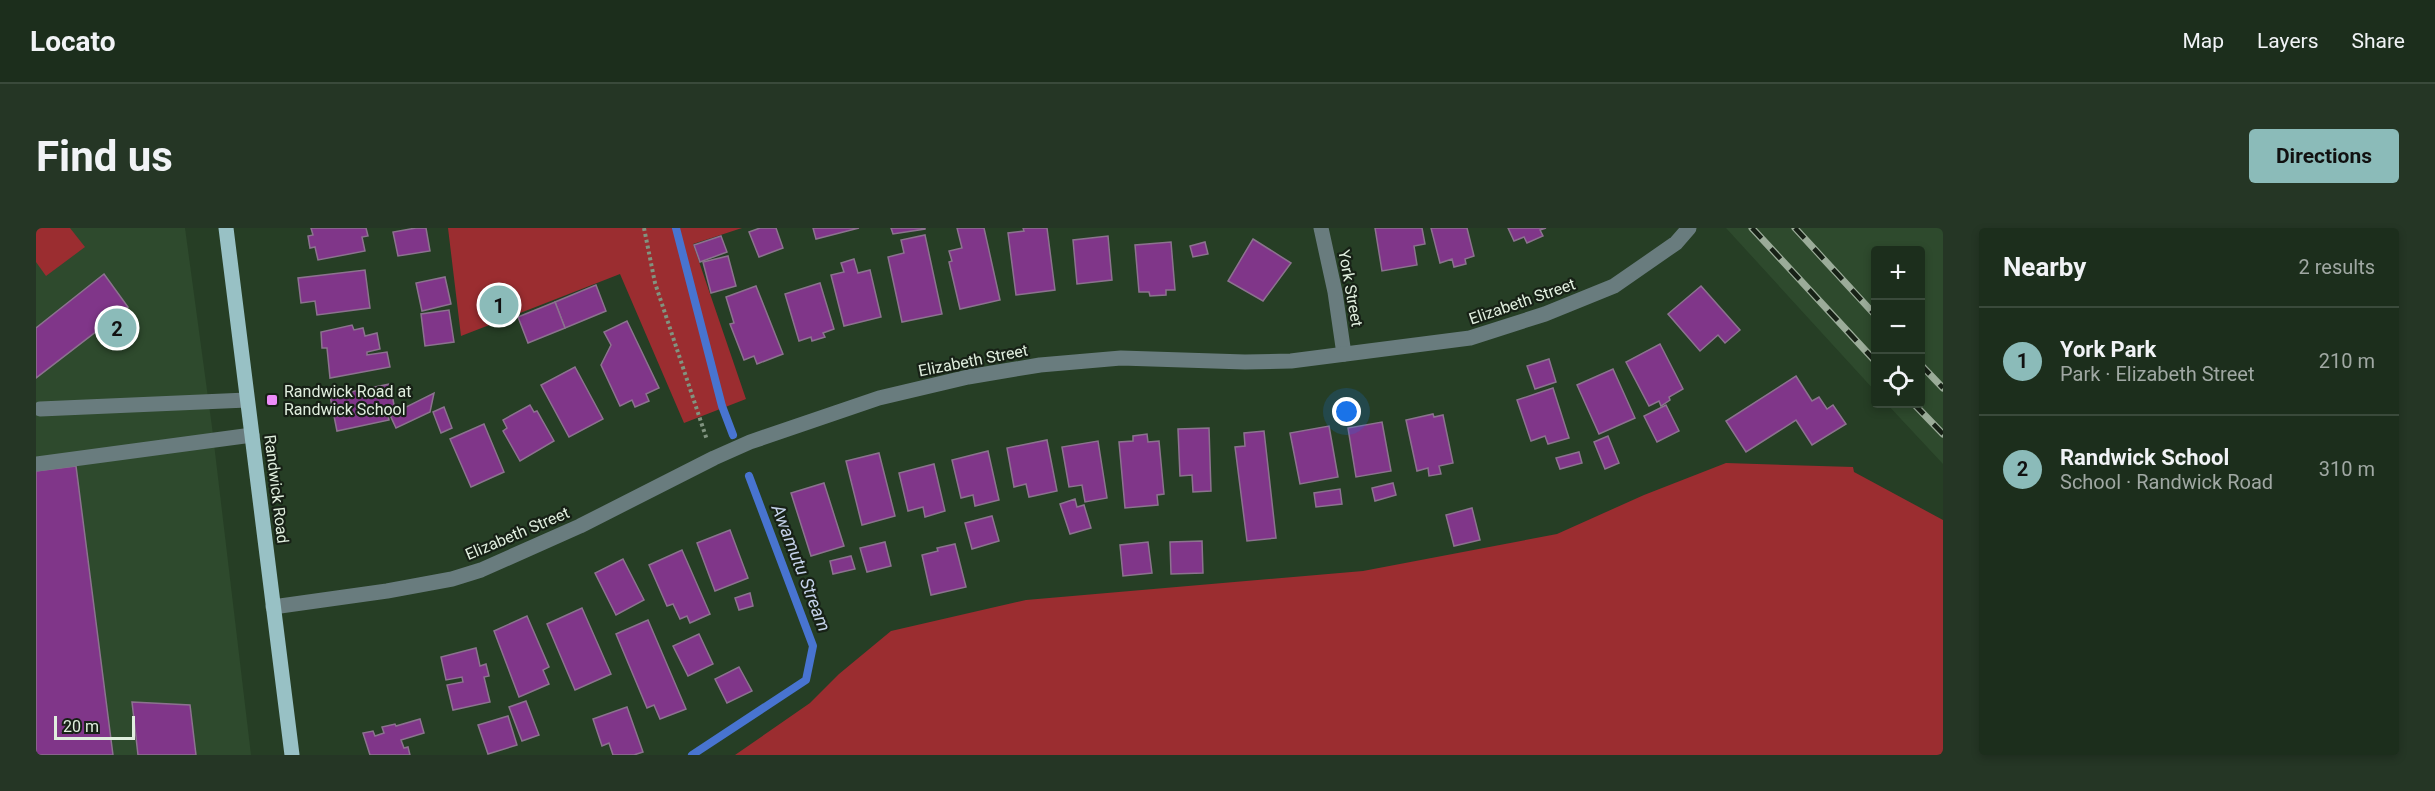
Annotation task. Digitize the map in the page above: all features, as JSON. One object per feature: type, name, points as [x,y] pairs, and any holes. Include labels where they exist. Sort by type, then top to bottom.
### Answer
[{"type":"main road","name":"Randwick Road","points":[[226,228],[292,755]]},
{"type":"street","name":"York Street","points":[[1321,228],[1335,292],[1344,354]]},
{"type":"street","name":"Elizabeth Street","points":[[273,607],[387,591],[452,579],[481,570],[580,525],[714,458],[819,417],[879,398],[968,377],[1029,367],[1121,358],[1245,362],[1291,361],[1470,338],[1545,314],[1614,286],[1676,243],[1689,228]]},
{"type":"street","points":[[40,409],[247,400]]},
{"type":"street","points":[[36,464],[252,435]]},
{"type":"path","points":[[644,228],[655,283],[714,458]]},
{"type":"shaded area","points":[[36,228],[185,228],[212,427],[251,755],[36,755]]},
{"type":"shaded area","points":[[36,228],[70,228],[85,247],[46,276],[36,262]]},
{"type":"shaded area","points":[[448,228],[742,228],[693,244],[746,399],[684,423],[620,274],[461,336]]},
{"type":"shaded area","points":[[1726,228],[1943,228],[1943,464],[1891,408],[1925,408],[1925,246],[1871,246],[1871,387]]},
{"type":"shaded area","points":[[1726,463],[1853,467],[1854,472],[1943,520],[1943,755],[735,755],[810,703],[839,674],[891,631],[1026,600],[1363,571],[1557,534],[1644,495]]},
{"type":"building","points":[[311,228],[366,228],[368,236],[362,237],[365,251],[318,260],[315,247],[310,248],[308,236],[313,235]]},
{"type":"building","points":[[426,228],[430,251],[398,256],[393,232]]},
{"type":"building","points":[[760,228],[776,228],[783,248],[759,257],[749,232]]},
{"type":"building","points":[[813,228],[859,228],[816,239]]},
{"type":"building","points":[[891,228],[925,228],[925,229],[893,234]]},
{"type":"building","points":[[957,228],[984,228],[1000,300],[960,309],[949,262],[952,261],[949,251],[962,248]]},
{"type":"building","points":[[1023,228],[1047,228],[1055,290],[1016,295],[1008,233],[1024,231]]},
{"type":"building","points":[[1375,228],[1422,228],[1425,244],[1414,246],[1417,265],[1382,271]]},
{"type":"building","points":[[1431,228],[1467,228],[1474,256],[1465,259],[1466,264],[1454,267],[1452,259],[1440,263]]},
{"type":"building","points":[[1508,228],[1546,228],[1540,230],[1543,236],[1527,243],[1524,237],[1514,241]]},
{"type":"building","points":[[925,235],[942,314],[902,322],[888,257],[904,253],[901,240]]},
{"type":"building","points":[[721,236],[727,252],[700,262],[694,245]]},
{"type":"building","points":[[1108,236],[1112,280],[1077,284],[1073,240]]},
{"type":"building","points":[[1253,239],[1291,263],[1263,301],[1228,281]]},
{"type":"building","points":[[1171,242],[1175,290],[1166,290],[1166,295],[1150,296],[1149,292],[1139,292],[1135,245]]},
{"type":"building","points":[[1205,242],[1208,254],[1193,257],[1190,246]]},
{"type":"building","points":[[728,256],[736,286],[711,293],[703,262]]},
{"type":"building","points":[[854,259],[858,273],[870,270],[881,317],[844,326],[831,275],[844,272],[841,263]]},
{"type":"building","points":[[365,270],[370,308],[317,315],[315,301],[301,303],[298,278]]},
{"type":"building","points":[[104,274],[128,307],[36,378],[36,328]]},
{"type":"building","points":[[445,277],[451,304],[422,311],[416,283]]},
{"type":"building","points":[[820,283],[834,329],[823,333],[825,337],[812,341],[811,337],[799,341],[785,294]]},
{"type":"building","points":[[596,285],[606,311],[565,328],[555,302]]},
{"type":"building","points":[[756,286],[783,354],[757,364],[754,356],[744,360],[730,324],[734,323],[726,297]]},
{"type":"building","points":[[1701,286],[1740,330],[1725,343],[1718,335],[1700,351],[1668,314]]},
{"type":"building","points":[[555,302],[565,328],[528,343],[518,317]]},
{"type":"building","points":[[449,310],[454,342],[425,346],[421,314]]},
{"type":"building","points":[[627,321],[659,388],[646,394],[649,401],[635,407],[632,400],[620,406],[601,365],[611,345],[604,332]]},
{"type":"building","points":[[352,325],[354,330],[363,328],[365,336],[377,333],[380,349],[367,352],[367,355],[387,352],[390,367],[330,378],[327,348],[322,348],[321,332]]},
{"type":"building","points":[[1660,344],[1683,389],[1669,397],[1670,400],[1661,406],[1659,401],[1649,406],[1626,362]]},
{"type":"building","points":[[1549,359],[1556,382],[1535,389],[1527,366]]},
{"type":"building","points":[[575,367],[603,419],[569,437],[541,385]]},
{"type":"building","points":[[1613,369],[1635,418],[1599,434],[1577,385]]},
{"type":"building","points":[[1796,376],[1812,401],[1819,397],[1827,409],[1833,405],[1846,424],[1812,445],[1796,420],[1746,452],[1726,421]]},
{"type":"building","points":[[390,384],[395,410],[387,412],[389,420],[337,431],[330,396]]},
{"type":"building","points":[[1553,388],[1569,438],[1548,444],[1545,436],[1531,441],[1517,400]]},
{"type":"building","points":[[434,393],[430,412],[396,428],[390,415]]},
{"type":"building","points":[[530,405],[534,412],[537,411],[554,441],[520,461],[503,431],[507,428],[503,420]]},
{"type":"building","points":[[1666,405],[1679,431],[1657,442],[1644,416]]},
{"type":"building","points":[[444,407],[452,428],[441,433],[433,412]]},
{"type":"building","points":[[1433,414],[1434,417],[1443,415],[1453,463],[1439,466],[1441,474],[1429,476],[1428,468],[1417,471],[1406,420]]},
{"type":"building","points":[[1382,422],[1391,471],[1356,477],[1348,428]]},
{"type":"building","points":[[484,424],[504,472],[471,487],[450,439]]},
{"type":"building","points":[[1329,426],[1338,477],[1300,484],[1290,433]]},
{"type":"building","points":[[1209,428],[1211,491],[1193,492],[1192,475],[1180,476],[1178,429]]},
{"type":"building","points":[[1264,431],[1276,538],[1247,541],[1235,447],[1245,446],[1244,433]]},
{"type":"building","points":[[1147,434],[1148,442],[1159,441],[1164,494],[1157,495],[1158,505],[1125,508],[1119,442],[1133,441],[1133,436]]},
{"type":"building","points":[[1608,436],[1619,463],[1605,469],[1594,442]]},
{"type":"building","points":[[1047,440],[1057,491],[1029,497],[1026,484],[1014,487],[1007,448]]},
{"type":"building","points":[[1098,441],[1107,498],[1085,502],[1082,485],[1069,487],[1062,447]]},
{"type":"building","points":[[988,451],[999,500],[975,506],[973,495],[961,498],[952,460]]},
{"type":"building","points":[[1579,452],[1582,463],[1560,469],[1556,458]]},
{"type":"building","points":[[879,453],[895,516],[862,525],[846,461]]},
{"type":"building","points":[[934,464],[945,511],[925,517],[923,507],[908,511],[899,473]]},
{"type":"building","points":[[76,466],[113,755],[36,755],[36,471]]},
{"type":"building","points":[[824,483],[844,546],[811,556],[791,493]]},
{"type":"building","points":[[1393,483],[1396,495],[1375,501],[1372,488]]},
{"type":"building","points":[[1340,489],[1342,504],[1316,507],[1314,493]]},
{"type":"building","points":[[1075,499],[1077,507],[1084,505],[1091,528],[1070,534],[1060,504]]},
{"type":"building","points":[[1472,508],[1480,540],[1454,546],[1446,515]]},
{"type":"building","points":[[992,516],[999,541],[972,549],[965,523]]},
{"type":"building","points":[[730,530],[748,578],[715,591],[697,543]]},
{"type":"building","points":[[1202,541],[1203,573],[1171,574],[1170,542]]},
{"type":"building","points":[[885,542],[891,566],[867,572],[860,548]]},
{"type":"building","points":[[1148,542],[1152,573],[1123,576],[1120,545]]},
{"type":"building","points":[[955,544],[966,587],[931,595],[922,555],[938,551],[937,548]]},
{"type":"building","points":[[682,550],[710,614],[690,623],[687,616],[680,619],[673,604],[667,606],[649,565]]},
{"type":"building","points":[[851,556],[855,569],[833,574],[830,561]]},
{"type":"building","points":[[623,559],[644,600],[616,615],[595,573]]},
{"type":"building","points":[[750,593],[753,606],[739,610],[735,598]]},
{"type":"building","points":[[582,608],[611,674],[575,690],[547,624]]},
{"type":"building","points":[[527,616],[549,667],[543,670],[549,684],[519,697],[494,631]]},
{"type":"building","points":[[648,620],[686,709],[660,719],[654,705],[647,708],[616,634]]},
{"type":"building","points":[[699,634],[713,664],[688,676],[673,646]]},
{"type":"building","points":[[476,648],[480,666],[486,664],[489,676],[484,677],[490,702],[453,710],[447,685],[463,682],[462,677],[446,680],[441,657]]},
{"type":"building","points":[[739,667],[752,691],[727,703],[715,679]]},
{"type":"building","points":[[526,701],[539,735],[522,741],[509,707]]},
{"type":"building","points":[[132,702],[190,705],[196,755],[138,755]]},
{"type":"building","points":[[627,707],[643,752],[634,755],[613,755],[609,743],[602,746],[593,719]]},
{"type":"building","points":[[508,716],[517,745],[488,754],[478,725]]},
{"type":"building","points":[[420,719],[424,733],[401,740],[404,748],[408,747],[410,755],[370,755],[363,733],[373,731],[375,736],[384,733],[382,727],[395,724],[396,726]]},
{"type":"waterway","name":"Awamutu Stream","points":[[676,228],[722,406],[733,435]]},
{"type":"waterway","name":"Awamutu Stream","points":[[692,755],[806,680],[813,646],[749,476]]},
{"type":"railway","points":[[1752,228],[1871,357]]},
{"type":"railway","points":[[1795,228],[1871,311]]},
{"type":"railway","points":[[1925,369],[1943,388]]},
{"type":"railway","points":[[1918,408],[1943,434]]},
{"type":"place","name":"York Park","points":[[499,305]]},
{"type":"place","name":"Randwick School","points":[[117,328]]},
{"type":"place","name":"Randwick Road at Randwick School","points":[[272,400]]}]
